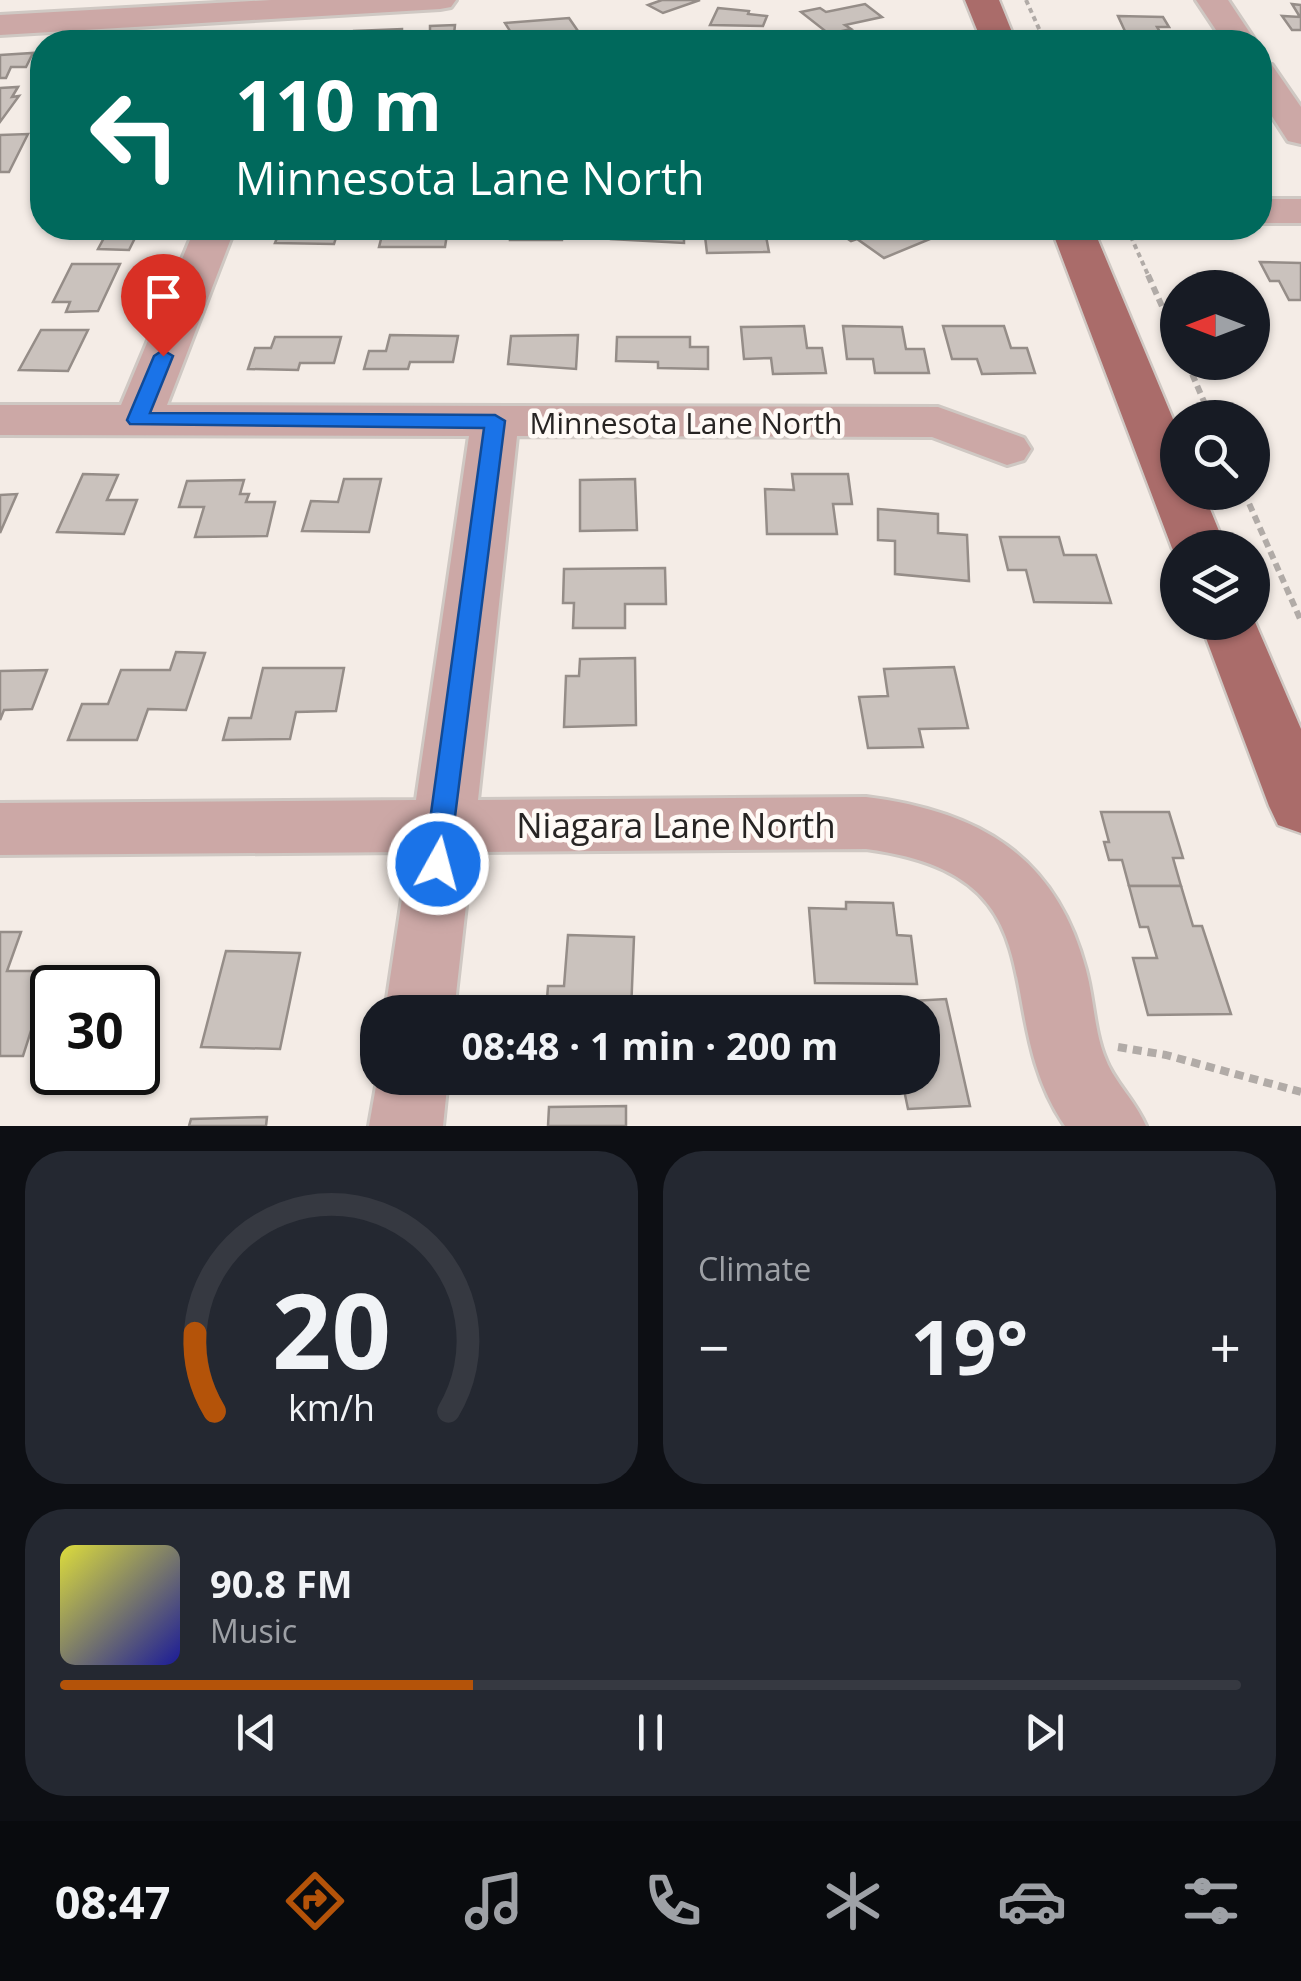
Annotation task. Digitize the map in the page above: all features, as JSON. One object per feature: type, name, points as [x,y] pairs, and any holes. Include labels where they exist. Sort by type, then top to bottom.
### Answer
[{"type":"main road","points":[[982,0],[994,30]]},
{"type":"main road","points":[[1077,240],[1192,530]]},
{"type":"main road","points":[[1235,640],[1301,806]]},
{"type":"street","points":[[0,25],[440,0]]},
{"type":"street","points":[[1212,0],[1232,30]]},
{"type":"street","points":[[289,30],[292,9]]},
{"type":"street","points":[[1272,90],[1301,134]]},
{"type":"street","points":[[1272,211],[1301,211]]},
{"type":"street","points":[[138,420],[210,240]]},
{"type":"street","name":"Minnesota Lane North","points":[[0,420],[938,422],[1007,449]]},
{"type":"street","points":[[422,995],[495,421]]},
{"type":"street","name":"Niagara Lane North","points":[[0,829],[866,823],[911,826],[955,843],[995,869],[1026,907],[1048,952],[1078,1081],[1109,1126]]},
{"type":"street","points":[[406,1126],[410,1095]]},
{"type":"path","points":[[1026,0],[1040,30]]},
{"type":"path","points":[[1132,240],[1160,302]]},
{"type":"path","points":[[1252,510],[1301,621]]},
{"type":"path","points":[[1070,1050],[1128,1046],[1301,1092]]},
{"type":"building","points":[[662,0],[700,0],[663,13],[648,5]]},
{"type":"building","points":[[865,4],[882,17],[845,25],[851,29],[847,30],[824,30],[801,12],[820,8],[826,12]]},
{"type":"building","points":[[1292,4],[1301,5],[1301,30],[1292,30],[1282,16],[1300,17]]},
{"type":"building","points":[[718,8],[767,16],[763,26],[710,25]]},
{"type":"building","points":[[1118,16],[1163,17],[1169,27],[1157,27],[1159,30],[1124,30]]},
{"type":"building","points":[[569,18],[577,30],[509,30],[505,23]]},
{"type":"building","points":[[455,25],[454,30],[430,30],[430,26]]},
{"type":"building","points":[[30,53],[30,59],[26,67],[11,67],[6,78],[0,78],[0,55]]},
{"type":"building","points":[[18,87],[12,97],[19,96],[0,122],[0,88]]},
{"type":"building","points":[[28,134],[9,172],[0,172],[0,135]]},
{"type":"building","points":[[103,240],[134,240],[129,250],[98,249]]},
{"type":"building","points":[[276,240],[335,240],[334,244],[275,243]]},
{"type":"building","points":[[381,240],[446,240],[445,247],[379,247]]},
{"type":"building","points":[[629,240],[684,240],[684,243]]},
{"type":"building","points":[[705,240],[767,240],[769,252],[707,253]]},
{"type":"building","points":[[858,240],[928,240],[884,258]]},
{"type":"building","points":[[1260,262],[1301,263],[1301,300],[1289,300],[1279,281],[1270,281],[1270,270],[1264,270]]},
{"type":"building","points":[[72,264],[120,264],[98,311],[66,312],[70,302],[53,302]]},
{"type":"building","points":[[804,326],[807,348],[822,348],[826,373],[773,374],[771,358],[744,359],[741,327]]},
{"type":"building","points":[[843,326],[902,327],[906,349],[924,349],[929,373],[875,373],[873,359],[847,359]]},
{"type":"building","points":[[943,326],[1004,326],[1011,348],[1027,348],[1035,373],[982,374],[977,359],[952,359]]},
{"type":"building","points":[[41,330],[88,330],[68,371],[19,370]]},
{"type":"building","points":[[390,335],[458,336],[453,362],[410,362],[408,369],[364,369],[369,351],[386,351]]},
{"type":"building","points":[[578,335],[576,369],[508,364],[511,336]]},
{"type":"building","points":[[275,337],[341,337],[334,363],[300,363],[298,370],[248,369],[255,348],[271,348]]},
{"type":"building","points":[[617,337],[690,337],[690,347],[708,347],[708,369],[658,368],[658,362],[616,361]]},
{"type":"building","points":[[83,474],[118,475],[107,500],[137,500],[124,534],[57,532]]},
{"type":"building","points":[[792,474],[848,474],[852,504],[833,504],[837,534],[767,534],[765,489],[794,490]]},
{"type":"building","points":[[344,479],[381,479],[369,532],[302,531],[311,501],[338,502]]},
{"type":"building","points":[[635,479],[637,530],[580,531],[580,480]]},
{"type":"building","points":[[244,480],[240,494],[249,494],[246,502],[275,502],[267,536],[195,537],[204,507],[179,507],[187,481]]},
{"type":"building","points":[[17,494],[0,533],[0,495]]},
{"type":"building","points":[[878,509],[938,514],[938,533],[967,535],[969,581],[895,574],[895,541],[878,540]]},
{"type":"building","points":[[1000,537],[1059,537],[1064,555],[1096,555],[1111,603],[1034,602],[1026,570],[1008,570]]},
{"type":"building","points":[[665,568],[666,604],[625,604],[625,628],[573,628],[574,603],[563,603],[564,569]]},
{"type":"building","points":[[176,652],[205,653],[186,710],[148,709],[137,740],[68,740],[82,704],[108,704],[121,670],[170,670]]},
{"type":"building","points":[[635,658],[636,725],[564,727],[566,676],[579,676],[580,659]]},
{"type":"building","points":[[954,667],[968,728],[919,729],[923,747],[868,748],[859,697],[888,696],[884,669]]},
{"type":"building","points":[[263,668],[344,668],[336,711],[296,712],[290,739],[223,740],[229,718],[251,718]]},
{"type":"building","points":[[47,670],[32,709],[4,710],[0,720],[0,671]]},
{"type":"building","points":[[1101,812],[1169,812],[1183,858],[1173,858],[1181,886],[1129,886],[1122,860],[1109,860]]},
{"type":"building","points":[[1129,886],[1181,886],[1193,926],[1202,926],[1231,1014],[1148,1015],[1133,958],[1157,958],[1148,927],[1140,927]]},
{"type":"building","points":[[846,902],[893,903],[897,935],[911,936],[917,984],[815,983],[809,908],[846,909]]},
{"type":"building","points":[[0,932],[21,932],[7,971],[30,971],[30,1034],[23,1056],[0,1056]]},
{"type":"building","points":[[568,935],[634,937],[632,995],[547,995],[548,986],[564,986]]},
{"type":"building","points":[[226,951],[300,953],[280,1049],[201,1047]]},
{"type":"building","points":[[940,999],[946,999],[970,1106],[908,1109],[905,1095],[940,1095]]},
{"type":"building","points":[[626,1106],[626,1126],[548,1126],[549,1107]]},
{"type":"building","points":[[267,1117],[266,1126],[189,1126],[191,1119]]},
{"type":"route","points":[[163,356],[138,420],[495,421],[438,864]]}]
